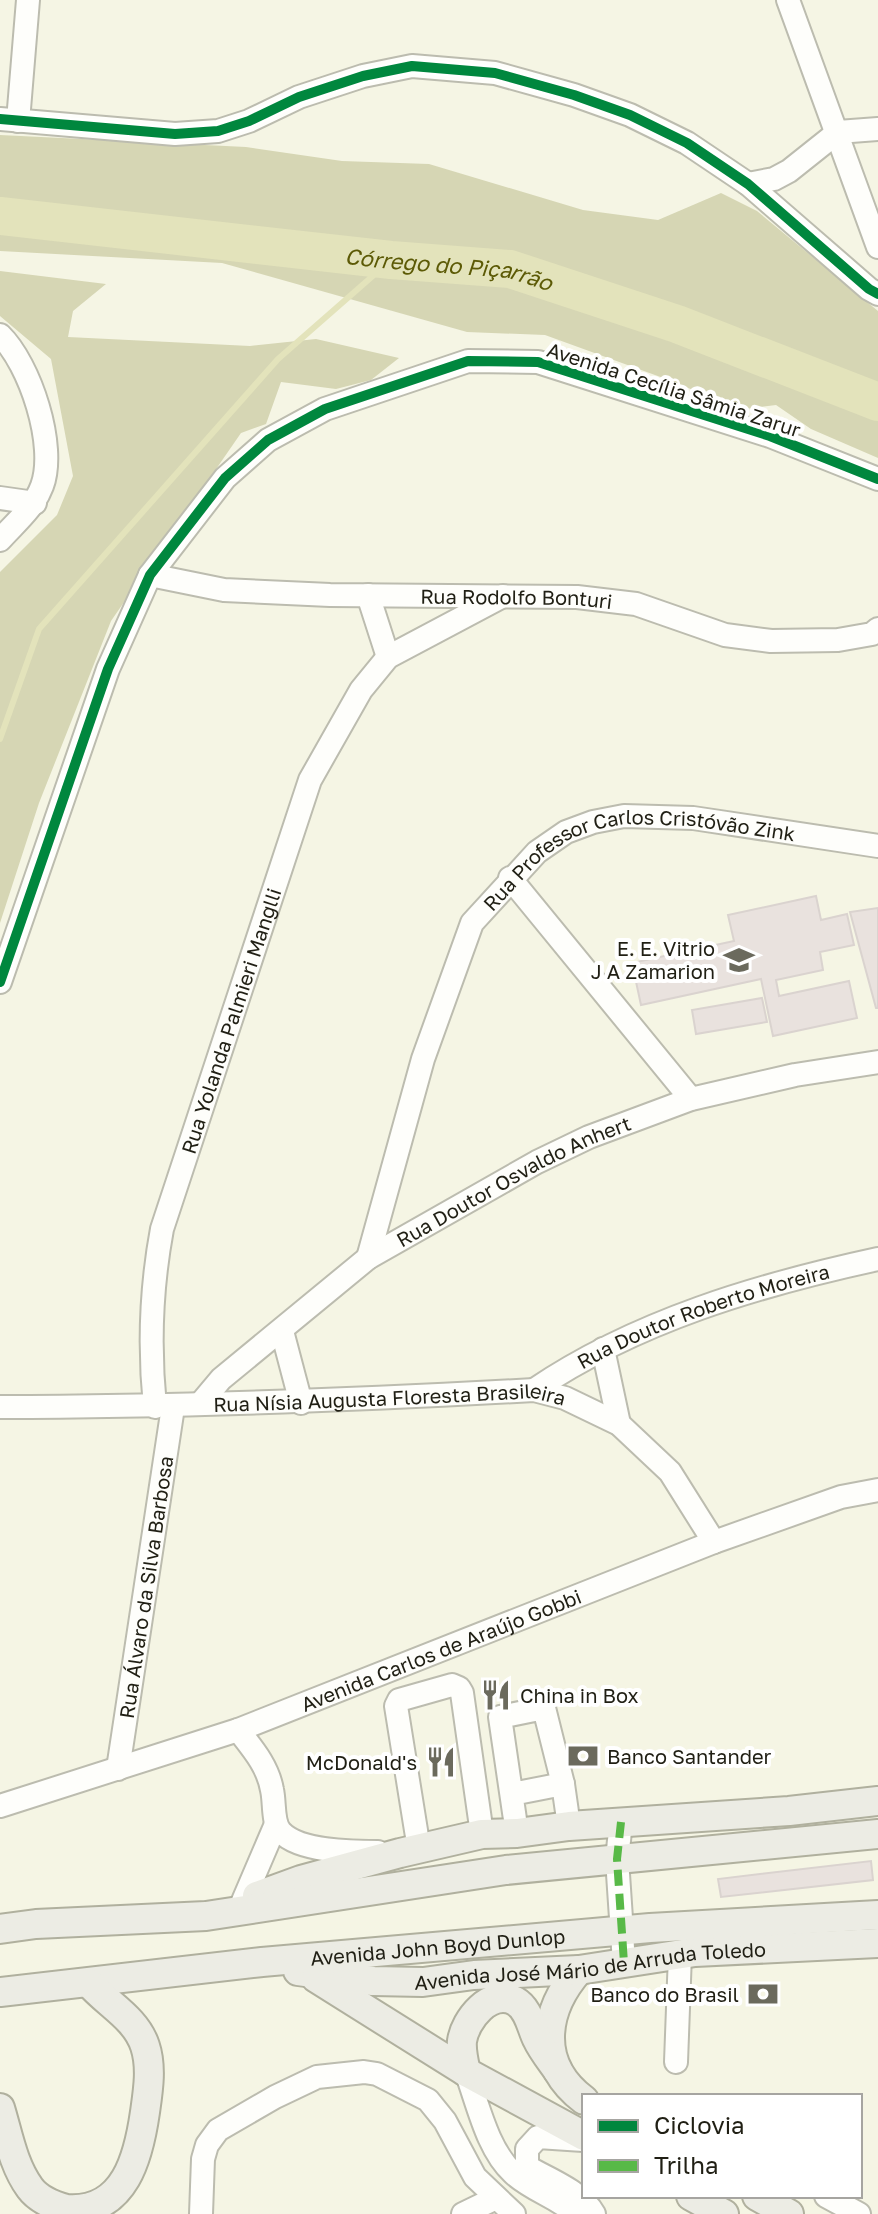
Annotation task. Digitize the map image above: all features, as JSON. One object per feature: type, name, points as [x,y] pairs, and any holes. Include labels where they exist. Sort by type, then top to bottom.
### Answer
[{"type":"main road","points":[[206,1916],[301,1880],[482,1834],[789,1811],[878,1801]]},
{"type":"main road","points":[[0,1929],[36,1924],[206,1916],[506,1870],[878,1834]]},
{"type":"main road","name":"Avenida John Boyd Dunlop","points":[[0,1992],[262,1962],[622,1931],[878,1915]]},
{"type":"main road","name":"Avenida José Mário de Arruda Toledo","points":[[262,1962],[373,1981],[423,1982],[474,1975],[579,1970],[680,1954],[878,1943]]},
{"type":"main road","points":[[554,2061],[550,2029],[558,2000],[579,1970]]},
{"type":"main road","points":[[305,1971],[466,2072],[582,2137]]},
{"type":"main road","points":[[0,2108],[18,2167],[31,2190],[46,2202],[73,2212],[87,2212],[109,2203],[127,2184],[139,2153],[149,2064],[145,2044],[134,2026],[89,1983]]},
{"type":"main road","points":[[466,2072],[462,2042],[468,2022],[485,2003],[500,1999],[515,2001],[528,2016],[537,2039],[573,2092],[582,2099]]},
{"type":"main road","points":[[695,2198],[724,2214]]},
{"type":"street","points":[[28,0],[9,120],[175,134],[218,131],[249,121],[299,97],[363,76],[412,66],[495,73],[574,95],[630,115],[687,143],[748,184],[878,294]]},
{"type":"street","points":[[788,0],[878,247]]},
{"type":"street","points":[[748,184],[774,179],[789,171],[838,132],[878,129]]},
{"type":"street","points":[[0,335],[26,372],[40,416],[45,448],[45,472],[35,503],[0,540]]},
{"type":"street","name":"Avenida Cecília Sâmia Zarur","points":[[0,982],[108,669],[150,575],[225,478],[268,440],[325,409],[468,361],[538,362],[770,436],[878,479]]},
{"type":"street","points":[[0,498],[35,503]]},
{"type":"street","name":"Rua Rodolfo Bonturi","points":[[150,575],[224,590],[577,597],[636,604],[725,635],[807,642],[876,638]]},
{"type":"street","points":[[368,595],[388,657]]},
{"type":"street","name":"Rua Yolanda Palmieri Manglli","points":[[164,1407],[152,1377],[155,1267],[162,1229],[310,780],[361,690],[388,657],[503,596]]},
{"type":"street","name":"Rua Professor Carlos Cristóvão Zink","points":[[368,1258],[423,1059],[472,923],[537,852],[566,832],[593,822],[624,816],[693,818],[878,846]]},
{"type":"street","points":[[510,878],[691,1099]]},
{"type":"street","name":"Rua Doutor Osvaldo Anhert","points":[[200,1404],[221,1379],[368,1258],[497,1182],[603,1131],[691,1099],[795,1075],[878,1062]]},
{"type":"street","name":"Rua Doutor Roberto Moreira","points":[[534,1390],[571,1365],[603,1349],[723,1301],[814,1273],[878,1259]]},
{"type":"street","points":[[282,1331],[301,1403]]},
{"type":"street","points":[[603,1349],[619,1424]]},
{"type":"street","name":"Rua Nísia Augusta Floresta Brasileira","points":[[0,1407],[301,1403],[534,1390],[565,1398],[619,1424],[670,1472],[714,1542]]},
{"type":"street","name":"Rua Álvaro da Silva Barbosa","points":[[118,1769],[164,1407]]},
{"type":"street","name":"Avenida Carlos de Araújo Gobbi","points":[[0,1806],[238,1730],[714,1542],[841,1497],[878,1490]]},
{"type":"street","points":[[238,1730],[261,1760],[272,1787],[276,1824],[281,1833],[306,1845],[339,1852],[410,1851],[396,1706],[399,1700],[452,1685],[462,1693],[482,1834]]},
{"type":"street","points":[[517,1833],[500,1717],[538,1707],[547,1712],[569,1826]]},
{"type":"street","points":[[512,1794],[563,1784]]},
{"type":"street","points":[[621,1822],[617,1859],[624,1963]]},
{"type":"street","points":[[243,1901],[276,1824]]},
{"type":"street","points":[[676,2062],[680,1954]]},
{"type":"street","points":[[201,2214],[205,2174],[203,2159],[207,2145],[218,2130],[317,2077],[364,2072],[377,2074],[428,2100],[445,2121],[475,2177],[514,2214]]},
{"type":"street","points":[[466,2072],[494,2148],[513,2173],[576,2214]]},
{"type":"street","points":[[582,2138],[538,2137],[527,2149],[527,2167],[572,2192],[590,2206],[594,2214]]},
{"type":"street","points":[[463,2214],[496,2198]]},
{"type":"street","points":[[830,2198],[859,2214]]},
{"type":"green space","points":[[0,135],[246,147],[342,161],[429,164],[583,210],[658,220],[721,193],[757,211],[878,311],[878,458],[811,429],[776,405],[738,410],[677,383],[545,335],[467,332],[222,263],[0,251]]},
{"type":"green space","points":[[0,271],[106,284],[73,311],[68,337],[250,346],[316,339],[399,358],[371,380],[336,389],[281,382],[266,424],[241,433],[111,621],[39,803],[0,923],[0,572],[57,515],[73,476],[51,359],[0,316]]},
{"type":"building","points":[[816,896],[821,920],[847,914],[854,945],[820,952],[823,970],[776,980],[779,996],[849,981],[857,1018],[773,1036],[761,979],[641,1005],[632,963],[734,941],[728,915]]},
{"type":"building","points":[[878,908],[878,1008],[876,1008],[850,912]]},
{"type":"building","points":[[762,998],[767,1022],[696,1034],[692,1010]]},
{"type":"building","points":[[871,1861],[873,1880],[721,1897],[718,1879]]},
{"type":"waterway","name":"Córrego do Piçarrão","points":[[0,216],[391,260],[510,269],[677,324],[878,402]]},
{"type":"waterway","points":[[0,739],[39,629],[278,359],[391,260]]},
{"type":"marked path","points":[[621,1822],[617,1859],[624,1963]]},
{"type":"cycle path","points":[[0,119],[175,134],[218,131],[249,121],[299,97],[363,76],[412,66],[495,73],[574,95],[630,115],[687,143],[748,184],[878,294]]},
{"type":"cycle path","points":[[0,982],[108,669],[150,575],[225,478],[268,440],[325,409],[468,361],[538,362],[770,436],[878,479]]},
{"type":"place","name":"E. E. Vitrio J A Zamarion","points":[[739,960]]},
{"type":"place","name":"China in Box","points":[[496,1695]]},
{"type":"place","name":"Banco Santander","points":[[583,1756]]},
{"type":"place","name":"McDonald's","points":[[441,1762]]},
{"type":"place","name":"Banco do Brasil","points":[[763,1994]]}]
